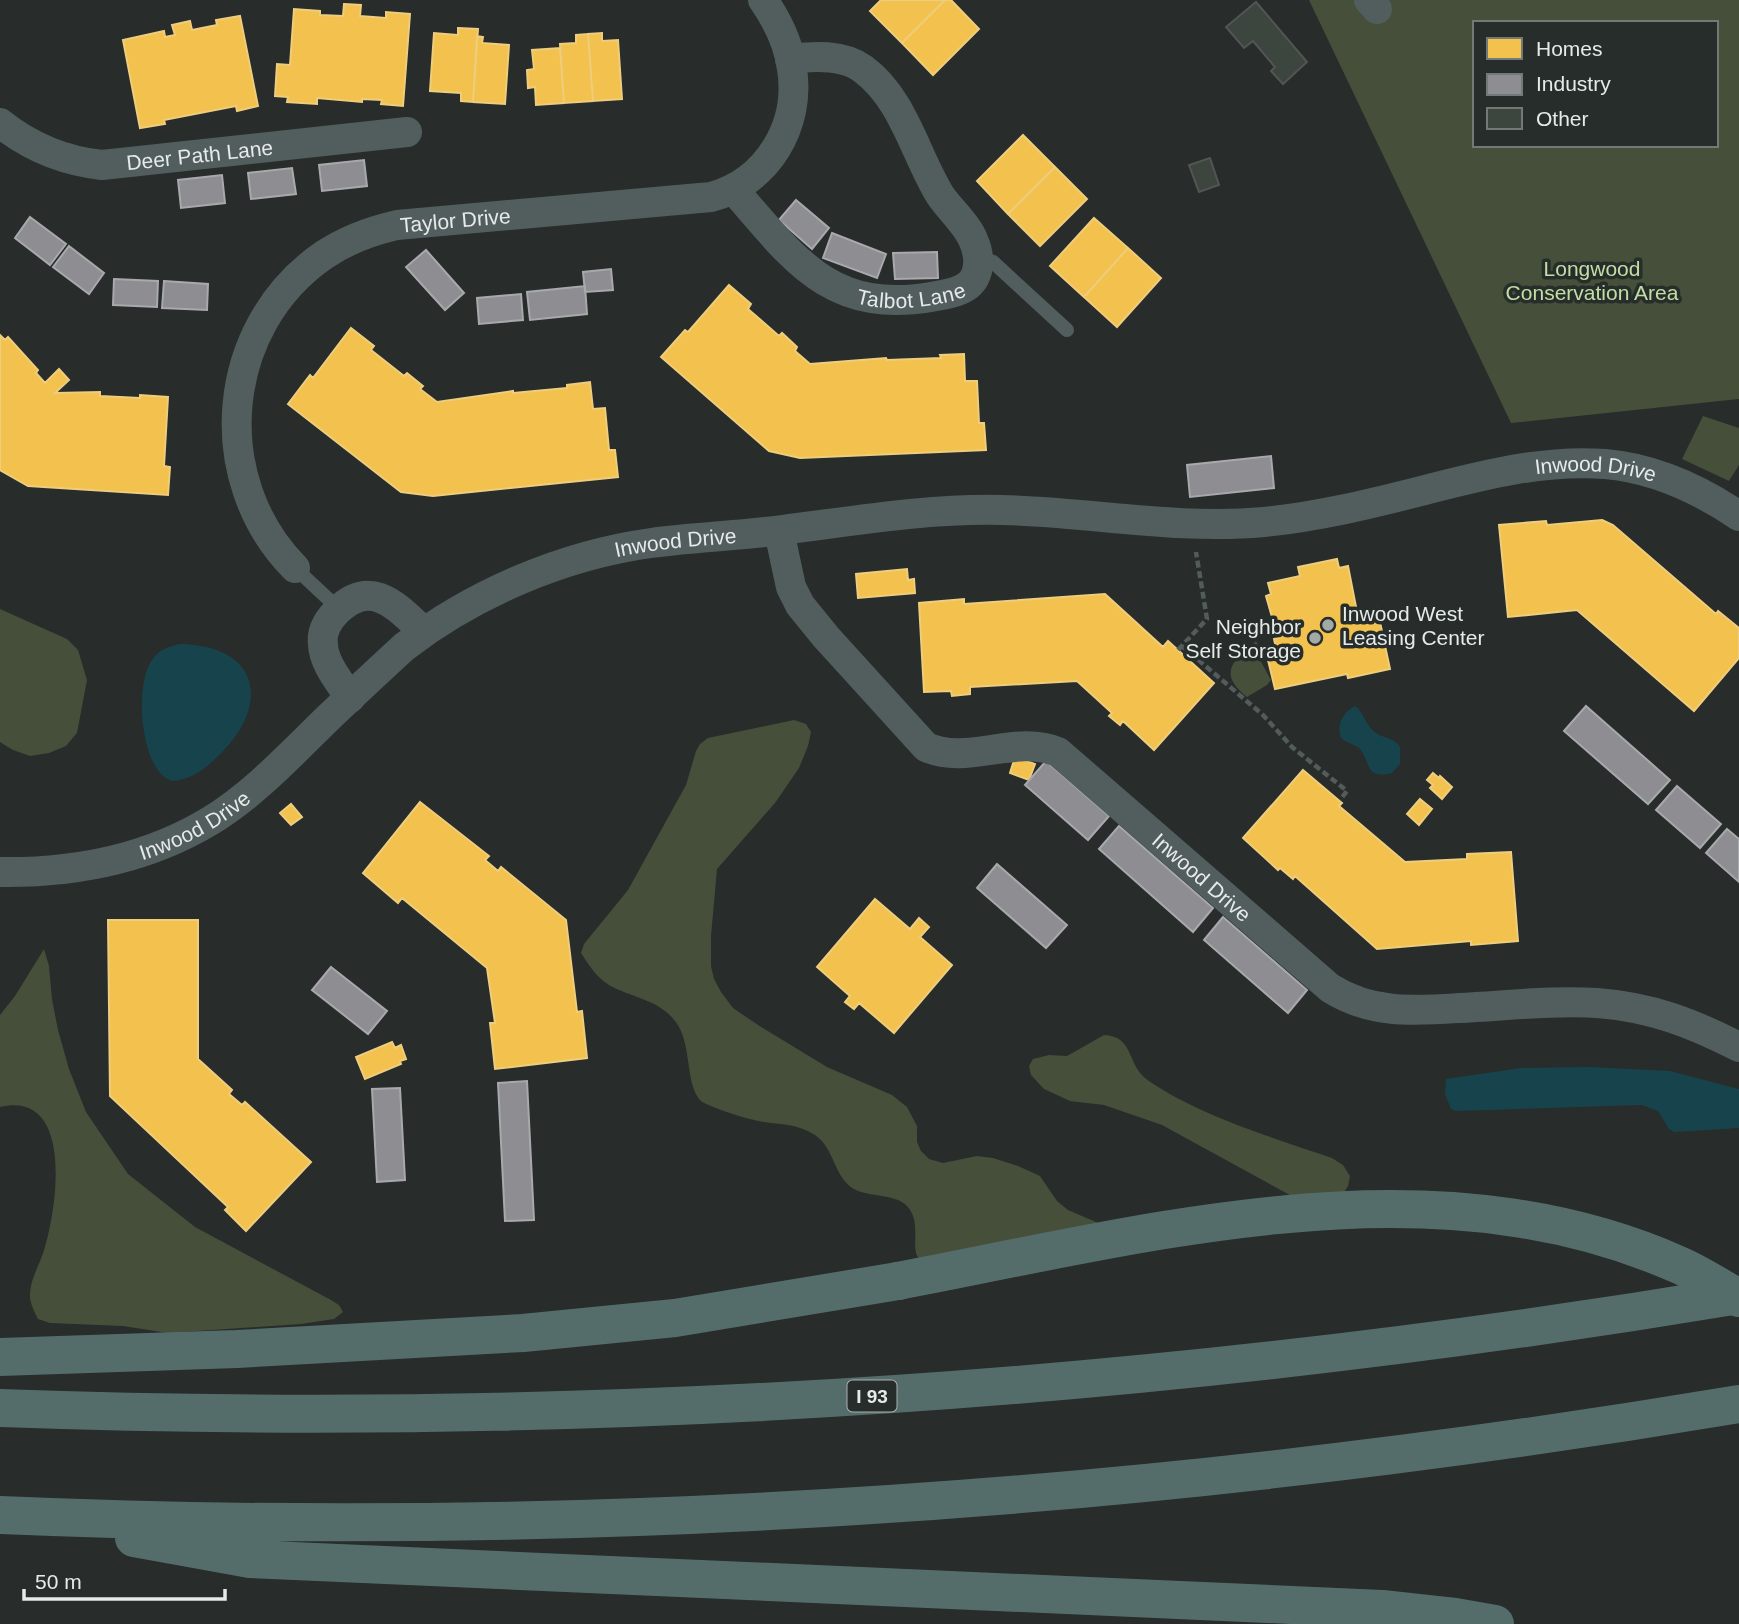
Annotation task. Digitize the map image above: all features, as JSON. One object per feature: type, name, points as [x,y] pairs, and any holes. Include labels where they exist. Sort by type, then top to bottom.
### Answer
[{"type":"highway","points":[[0,1357],[319,1346],[549,1331],[675,1318],[898,1281],[1224,1221],[1314,1212],[1396,1210],[1483,1215],[1581,1232],[1635,1248],[1680,1266],[1739,1296]]},
{"type":"highway","name":"I 93","points":[[0,1408],[193,1413],[401,1413],[608,1409],[874,1396],[1080,1380],[1369,1349],[1739,1296]]},
{"type":"highway","points":[[4,1515],[204,1520],[415,1520],[688,1514],[892,1503],[1103,1486],[1383,1456],[1739,1404]]},
{"type":"highway","points":[[4,1515],[250,1559],[1368,1608],[1420,1612],[1495,1624]]},
{"type":"street","name":"Taylor Drive","points":[[295,568],[271,539],[249,494],[239,458],[235,420],[242,369],[252,344],[276,301],[295,279],[325,254],[360,236],[397,225],[711,197],[734,190],[762,168],[783,138],[793,104],[794,80],[790,59],[781,34],[763,0]]},
{"type":"street","name":"Talbot Lane","points":[[734,190],[787,251],[803,265],[833,287],[856,296],[879,300],[917,299],[953,293],[968,286],[976,274],[977,257],[973,239],[940,194],[896,107],[868,72],[845,61],[819,57],[790,59]]},
{"type":"street","name":"Deer Path Lane","points":[[0,123],[20,139],[48,152],[76,161],[102,164],[407,132]]},
{"type":"street","name":"Inwood Drive","points":[[0,872],[47,871],[95,865],[131,856],[200,827],[229,809],[255,787],[424,632],[449,616],[507,587],[576,560],[649,543],[779,531],[839,521],[996,509],[1192,524],[1265,522],[1514,470],[1585,464],[1621,467],[1656,475],[1691,489],[1739,516]]},
{"type":"street","name":"Inwood Drive","points":[[779,531],[791,587],[800,605],[926,747],[936,752],[951,753],[1026,746],[1058,752],[1341,995],[1361,1004],[1405,1011],[1569,1003],[1619,1006],[1655,1012],[1695,1025],[1739,1047]]},
{"type":"street","points":[[350,698],[329,666],[322,643],[327,623],[339,609],[359,596],[381,598],[399,609],[424,632]]},
{"type":"lane","points":[[977,257],[993,262],[1067,330]]},
{"type":"lane","points":[[295,568],[339,609]]},
{"type":"path","points":[[1192,524],[1208,619],[1180,648],[1263,715],[1292,747],[1347,792],[1340,800]]},
{"type":"green space","name":"Longwood Conservation Area","points":[[1309,0],[1739,0],[1739,399],[1511,423]]},
{"type":"green space","points":[[1703,416],[1739,428],[1739,465],[1729,481],[1682,459]]},
{"type":"green space","points":[[0,609],[67,639],[78,650],[87,680],[77,733],[66,746],[49,753],[30,756],[0,742]]},
{"type":"green space","points":[[1256,641],[1262,651],[1260,660],[1271,680],[1247,697],[1233,681],[1232,667]]},
{"type":"green space","points":[[794,720],[806,724],[811,732],[799,768],[775,803],[717,869],[711,966],[721,992],[733,1008],[761,1027],[827,1067],[892,1095],[907,1107],[917,1126],[917,1142],[929,1159],[943,1163],[977,1156],[1018,1166],[1040,1176],[1057,1201],[1068,1210],[1110,1228],[925,1266],[916,1253],[915,1223],[907,1206],[897,1199],[862,1192],[849,1185],[822,1141],[808,1131],[795,1126],[758,1121],[702,1102],[693,1086],[681,1030],[675,1021],[653,1003],[605,982],[581,953],[584,944],[628,890],[686,785],[700,744],[708,738]]},
{"type":"green space","points":[[44,949],[58,1030],[69,1069],[86,1112],[128,1174],[195,1227],[331,1300],[339,1305],[343,1312],[334,1319],[301,1324],[168,1333],[123,1326],[50,1323],[38,1319],[30,1293],[50,1229],[56,1180],[55,1155],[50,1133],[40,1116],[24,1106],[0,1107],[0,1015]]},
{"type":"green space","points":[[1104,1035],[1121,1040],[1142,1075],[1169,1094],[1214,1115],[1332,1158],[1343,1165],[1350,1176],[1343,1194],[1297,1199],[1162,1125],[1104,1105],[1070,1101],[1044,1089],[1031,1075],[1029,1066],[1033,1059],[1049,1055],[1067,1056]]},
{"type":"water","points":[[180,644],[207,647],[227,655],[241,666],[249,681],[251,698],[236,736],[219,755],[198,772],[173,781],[162,775],[153,762],[143,725],[142,704],[143,685],[155,656]]},
{"type":"water","points":[[1355,706],[1373,730],[1395,741],[1400,747],[1400,764],[1392,773],[1383,775],[1372,772],[1360,749],[1341,738],[1339,728],[1342,719]]},
{"type":"water","points":[[1589,1067],[1670,1071],[1739,1089],[1739,1128],[1674,1132],[1669,1129],[1658,1111],[1642,1105],[1456,1111],[1451,1109],[1445,1094],[1446,1079],[1521,1068]]},
{"type":"building: Homes","points":[[881,0],[945,0],[902,43],[870,11]]},
{"type":"building: Homes","points":[[945,0],[951,0],[979,29],[933,75],[902,43]]},
{"type":"building: Homes","points":[[344,4],[361,5],[360,16],[386,18],[386,12],[410,14],[403,106],[381,104],[382,100],[362,99],[362,102],[317,98],[317,104],[287,102],[288,97],[275,96],[277,64],[290,65],[294,9],[320,11],[320,15],[343,16]]},
{"type":"building: Homes","points":[[240,16],[258,106],[237,111],[236,106],[164,120],[165,124],[140,128],[123,40],[164,31],[165,37],[175,35],[172,25],[190,21],[192,30],[217,25],[216,20]]},
{"type":"building: Homes","points":[[458,28],[478,29],[473,102],[461,101],[461,93],[430,91],[434,33],[458,35]]},
{"type":"building: Homes","points":[[602,33],[602,41],[618,40],[622,99],[593,101],[588,34]]},
{"type":"building: Homes","points":[[588,34],[593,101],[564,103],[560,44],[576,43],[576,35]]},
{"type":"building: Homes","points":[[477,36],[483,37],[482,43],[509,45],[505,104],[473,102]]},
{"type":"building: Homes","points":[[560,48],[564,103],[536,105],[535,87],[528,88],[527,70],[534,69],[532,50]]},
{"type":"building: Homes","points":[[1023,135],[1055,167],[1008,214],[977,181]]},
{"type":"building: Homes","points":[[1055,167],[1087,199],[1040,246],[1008,214]]},
{"type":"building: Homes","points":[[1094,218],[1128,248],[1084,297],[1050,266]]},
{"type":"building: Homes","points":[[1128,248],[1161,278],[1117,327],[1084,297]]},
{"type":"building: Homes","points":[[729,285],[751,304],[748,309],[779,336],[782,333],[797,347],[795,351],[810,364],[886,358],[941,358],[940,355],[964,354],[965,381],[977,381],[979,423],[984,423],[986,450],[800,458],[769,451],[661,357],[685,330],[688,332]]},
{"type":"building: Homes","points":[[351,328],[374,346],[371,350],[404,376],[407,373],[423,386],[420,389],[437,402],[513,391],[567,388],[567,385],[590,382],[593,409],[605,408],[609,450],[615,450],[618,477],[433,496],[401,492],[288,404],[310,375],[313,378]]},
{"type":"building: Homes","points":[[0,335],[5,340],[8,337],[38,370],[36,373],[45,383],[59,369],[69,380],[55,393],[100,392],[100,396],[168,397],[164,466],[170,467],[168,495],[28,486],[0,470]]},
{"type":"building: Homes","points":[[1602,520],[1613,525],[1716,614],[1718,611],[1739,628],[1739,658],[1694,711],[1577,610],[1508,617],[1499,525],[1546,521],[1547,525]]},
{"type":"building: Homes","name":"Inwood West Leasing Center","points":[[1337,559],[1339,568],[1348,566],[1357,612],[1377,608],[1390,669],[1348,678],[1347,674],[1275,689],[1267,656],[1282,653],[1280,647],[1276,648],[1274,639],[1278,638],[1266,596],[1271,594],[1268,583],[1300,576],[1298,567]]},
{"type":"building: Homes","points":[[907,569],[908,580],[914,579],[915,593],[858,598],[856,574]]},
{"type":"building: Homes","points":[[1105,594],[1163,647],[1168,641],[1214,683],[1154,750],[1123,721],[1120,725],[1109,716],[1112,713],[1077,681],[970,687],[970,694],[952,696],[951,691],[924,692],[919,603],[964,599],[964,604]]},
{"type":"building: Homes","points":[[1015,757],[1035,764],[1029,780],[1010,773]]},
{"type":"building: Homes","points":[[1303,770],[1342,803],[1339,806],[1405,862],[1467,859],[1467,854],[1511,852],[1518,941],[1471,945],[1471,941],[1377,949],[1295,876],[1293,879],[1280,868],[1278,870],[1243,838]]},
{"type":"building: Homes","points":[[1433,773],[1452,787],[1442,799],[1430,788],[1433,785],[1427,780]]},
{"type":"building: Homes","points":[[1420,799],[1432,809],[1419,825],[1407,814]]},
{"type":"building: Homes","points":[[420,802],[489,856],[485,860],[498,871],[501,867],[566,920],[577,1012],[582,1011],[587,1058],[495,1069],[490,1023],[495,1023],[487,968],[402,898],[398,903],[363,873]]},
{"type":"building: Homes","points":[[291,804],[302,817],[291,825],[280,813]]},
{"type":"building: Homes","points":[[875,899],[910,929],[919,918],[929,927],[920,937],[952,965],[894,1033],[859,1003],[854,1009],[845,1002],[850,996],[817,967]]},
{"type":"building: Homes","points":[[108,920],[198,920],[198,1059],[232,1090],[229,1094],[242,1105],[245,1102],[311,1162],[246,1231],[225,1210],[228,1207],[110,1096]]},
{"type":"building: Homes","points":[[392,1042],[395,1048],[401,1045],[406,1059],[400,1061],[401,1064],[365,1079],[356,1057]]},
{"type":"building: Industry","points":[[364,160],[367,186],[322,191],[319,165]]},
{"type":"building: Industry","points":[[292,168],[296,194],[251,199],[248,173]]},
{"type":"building: Industry","points":[[222,175],[225,203],[181,208],[178,180]]},
{"type":"building: Industry","points":[[796,200],[829,228],[812,249],[779,220]]},
{"type":"building: Industry","points":[[30,217],[66,244],[50,265],[15,238]]},
{"type":"building: Industry","points":[[832,233],[886,254],[877,278],[823,258]]},
{"type":"building: Industry","points":[[69,246],[104,273],[89,294],[53,267]]},
{"type":"building: Industry","points":[[426,250],[464,293],[445,310],[406,267]]},
{"type":"building: Industry","points":[[937,252],[938,278],[895,279],[893,253]]},
{"type":"building: Industry","points":[[611,269],[613,290],[585,292],[583,272]]},
{"type":"building: Industry","points":[[114,279],[158,281],[157,307],[113,305]]},
{"type":"building: Industry","points":[[164,281],[208,284],[207,310],[162,308]]},
{"type":"building: Industry","points":[[585,286],[587,314],[530,320],[527,292]]},
{"type":"building: Industry","points":[[521,294],[523,320],[479,324],[477,298]]},
{"type":"building: Industry","points":[[1271,456],[1274,488],[1190,497],[1187,465]]},
{"type":"building: Industry","points":[[1586,706],[1670,780],[1648,804],[1564,731]]},
{"type":"building: Industry","points":[[1046,761],[1109,816],[1088,840],[1025,785]]},
{"type":"building: Industry","points":[[1677,786],[1721,824],[1700,848],[1656,810]]},
{"type":"building: Industry","points":[[1119,826],[1213,908],[1193,932],[1099,849]]},
{"type":"building: Industry","points":[[1727,829],[1739,839],[1739,882],[1706,853]]},
{"type":"building: Industry","points":[[997,864],[1067,925],[1046,948],[977,888]]},
{"type":"building: Industry","points":[[1223,917],[1307,990],[1288,1013],[1204,940]]},
{"type":"building: Industry","points":[[331,967],[387,1011],[368,1034],[312,990]]},
{"type":"building: Industry","points":[[527,1081],[534,1220],[505,1221],[498,1083]]},
{"type":"building: Industry","points":[[400,1088],[405,1180],[377,1182],[372,1089]]},
{"type":"building: Other","points":[[1256,2],[1307,62],[1283,84],[1271,71],[1275,67],[1253,41],[1244,48],[1226,27]]},
{"type":"building: Other","points":[[1210,158],[1219,185],[1199,192],[1189,165]]},
{"type":"place","name":"Inwood West Leasing Center","points":[[1328,625]]},
{"type":"place","name":"Neighbor Self Storage","points":[[1315,638]]}]
